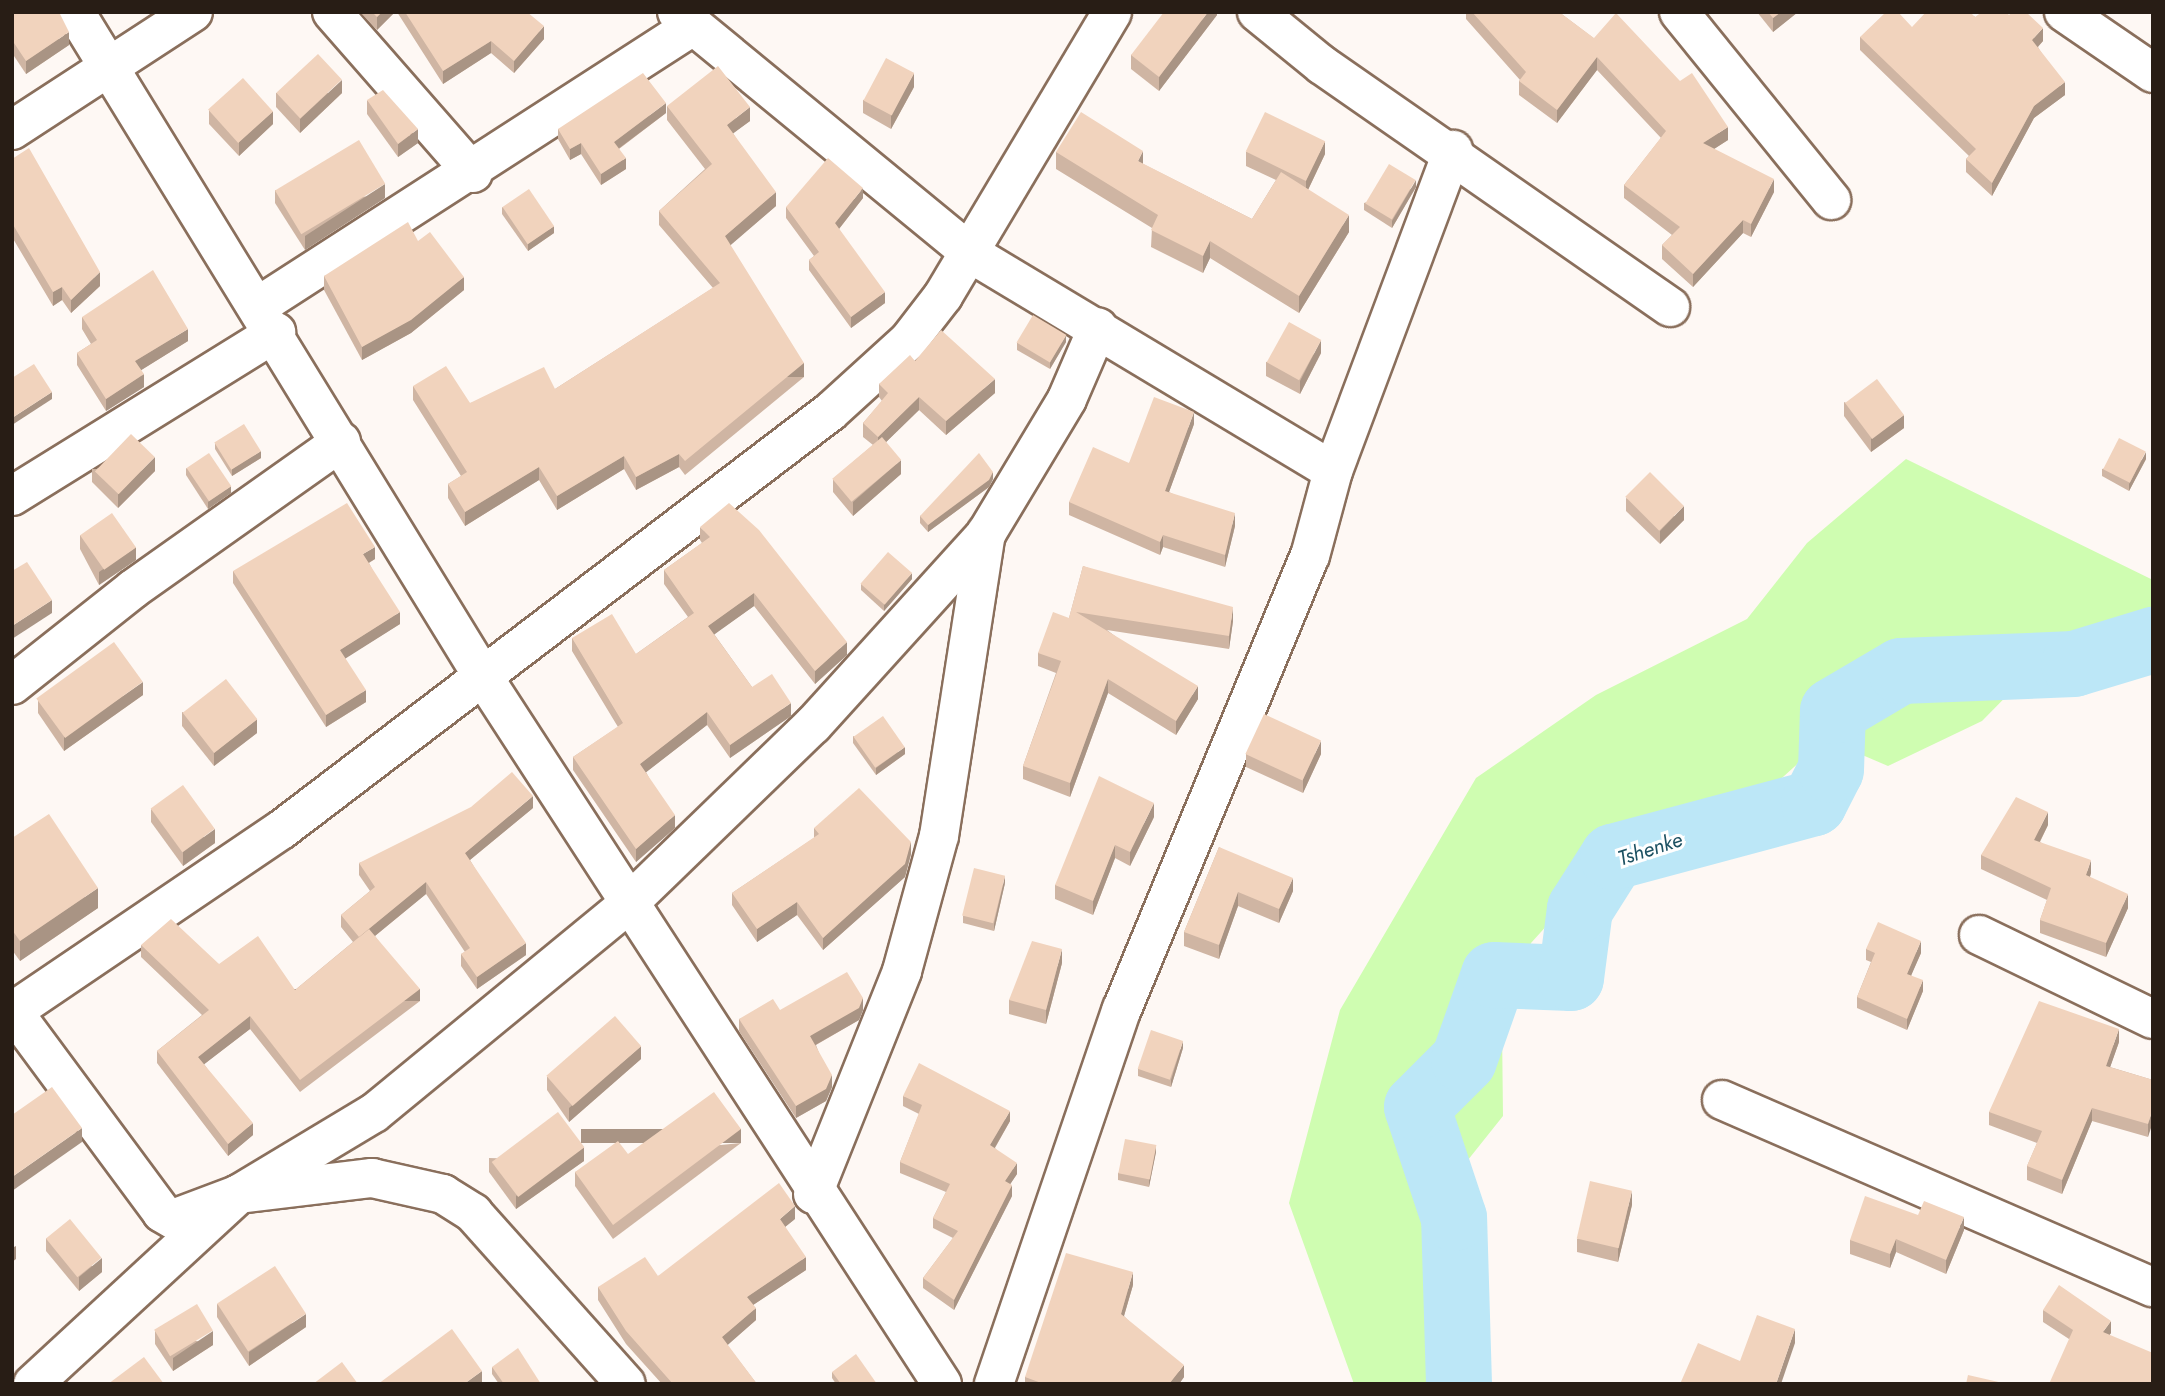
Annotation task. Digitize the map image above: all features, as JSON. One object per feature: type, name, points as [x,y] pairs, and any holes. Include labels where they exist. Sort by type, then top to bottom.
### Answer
[{"type":"street","points":[[75,12],[111,64],[268,318],[482,675],[813,1194],[942,1384]]},
{"type":"street","points":[[12,130],[193,12]]},
{"type":"street","points":[[332,12],[473,173]]},
{"type":"street","points":[[1098,327],[1067,399],[986,534],[813,725],[628,904],[374,1113],[239,1194],[173,1219],[151,1204],[13,1011],[281,830],[830,412],[909,340],[970,253],[1112,12]]},
{"type":"street","points":[[1257,12],[1322,65],[1453,150],[1670,307]]},
{"type":"street","points":[[1679,12],[1831,200]]},
{"type":"street","points":[[2064,12],[2153,73]]},
{"type":"street","points":[[12,496],[473,173],[684,20],[970,253],[1098,327],[1333,471]]},
{"type":"street","points":[[994,1384],[1122,1009],[1305,568],[1333,471],[1453,150]]},
{"type":"street","points":[[12,684],[133,589],[341,442]]},
{"type":"street","points":[[813,1194],[902,971],[939,836],[986,534]]},
{"type":"street","points":[[1979,935],[2153,1019]]},
{"type":"street","points":[[1722,1100],[2153,1287]]},
{"type":"street","points":[[33,1384],[239,1194],[372,1178],[443,1194],[474,1213],[626,1384]]},
{"type":"green space","points":[[1906,459],[2153,580],[2153,651],[2062,640],[1982,721],[1888,766],[1825,739],[1729,826],[1648,830],[1578,891],[1531,943],[1502,1026],[1503,1116],[1448,1185],[1461,1336],[1485,1384],[1354,1384],[1289,1203],[1340,1010],[1476,778],[1596,695],[1747,619],[1807,543]]},
{"type":"building","points":[[12,12],[59,12],[69,32],[26,61],[12,40]]},
{"type":"building","points":[[405,12],[527,12],[544,26],[514,61],[491,41],[443,71]]},
{"type":"building","points":[[1164,12],[1208,12],[1159,77],[1131,55]]},
{"type":"building","points":[[1472,12],[1559,12],[1594,38],[1616,13],[1680,81],[1692,73],[1728,127],[1703,143],[1774,179],[1751,224],[1743,220],[1693,274],[1662,245],[1680,227],[1624,185],[1666,131],[1597,57],[1557,110],[1519,81],[1526,72]]},
{"type":"building","points":[[1768,12],[1781,12],[1773,18]]},
{"type":"building","points":[[1886,12],[1898,12],[1912,27],[1926,12],[1970,12],[1975,17],[1982,12],[2006,12],[2009,15],[2012,12],[2026,12],[2043,28],[2032,40],[2065,82],[2034,106],[1992,183],[1966,159],[1976,149],[1860,37]]},
{"type":"building","points":[[318,54],[342,80],[300,118],[276,93]]},
{"type":"building","points":[[886,58],[914,73],[892,115],[863,100]]},
{"type":"building","points":[[718,66],[750,107],[727,125],[776,192],[725,236],[804,363],[685,461],[679,454],[636,477],[624,456],[557,496],[539,467],[465,512],[448,484],[467,472],[413,386],[446,366],[470,403],[544,367],[555,389],[720,283],[659,211],[712,164],[667,106]]},
{"type":"building","points":[[643,73],[666,103],[614,142],[626,158],[601,174],[581,143],[570,149],[558,129]]},
{"type":"building","points":[[243,78],[273,111],[238,143],[208,109]]},
{"type":"building","points":[[383,90],[418,129],[398,144],[367,100]]},
{"type":"building","points":[[1081,112],[1143,151],[1138,161],[1252,219],[1281,172],[1349,215],[1299,296],[1210,241],[1203,256],[1151,230],[1158,215],[1056,152]]},
{"type":"building","points":[[1265,112],[1325,141],[1306,181],[1246,152]]},
{"type":"building","points":[[359,140],[385,184],[301,234],[275,190]]},
{"type":"building","points":[[29,148],[100,272],[71,300],[62,287],[53,292],[12,223],[12,159]]},
{"type":"building","points":[[828,158],[863,188],[835,223],[885,292],[851,317],[809,260],[819,252],[786,207]]},
{"type":"building","points":[[1389,164],[1416,180],[1392,219],[1365,203]]},
{"type":"building","points":[[529,189],[554,226],[528,244],[502,207]]},
{"type":"building","points":[[408,222],[418,241],[430,232],[464,277],[411,320],[362,347],[324,276]]},
{"type":"building","points":[[153,270],[188,329],[135,361],[144,374],[106,399],[77,353],[97,340],[82,317]]},
{"type":"building","points":[[1033,315],[1066,335],[1050,363],[1017,342]]},
{"type":"building","points":[[1289,322],[1321,340],[1299,380],[1267,362]]},
{"type":"building","points":[[941,330],[995,379],[946,421],[919,397],[878,437],[863,423],[888,393],[879,384],[910,355],[915,361]]},
{"type":"building","points":[[34,364],[52,392],[12,418],[12,378]]},
{"type":"building","points":[[1877,379],[1904,415],[1872,439],[1845,403]]},
{"type":"building","points":[[1154,397],[1194,412],[1165,491],[1235,513],[1225,555],[1163,535],[1160,542],[1069,502],[1093,447],[1129,463]]},
{"type":"building","points":[[244,424],[261,451],[231,470],[214,443]]},
{"type":"building","points":[[131,434],[155,457],[119,494],[95,471]]},
{"type":"building","points":[[882,437],[901,460],[851,502],[832,479]]},
{"type":"building","points":[[2119,438],[2146,452],[2130,483],[2103,469]]},
{"type":"building","points":[[209,453],[231,486],[209,501],[187,468]]},
{"type":"building","points":[[979,453],[993,472],[989,480],[928,525],[920,516]]},
{"type":"building","points":[[1650,472],[1684,506],[1659,531],[1625,497]]},
{"type":"building","points":[[347,503],[375,547],[363,554],[400,612],[340,650],[366,690],[326,715],[233,571]]},
{"type":"building","points":[[729,503],[759,530],[847,642],[815,671],[754,593],[708,626],[752,687],[772,674],[791,703],[730,745],[707,712],[640,764],[675,815],[636,849],[573,757],[623,723],[572,638],[612,614],[636,654],[694,613],[664,570],[710,537],[700,527]]},
{"type":"building","points":[[112,513],[136,547],[104,570],[80,535]]},
{"type":"building","points":[[888,552],[912,573],[885,605],[860,584]]},
{"type":"building","points":[[27,562],[52,600],[12,626],[12,571]]},
{"type":"building","points":[[1083,566],[1233,607],[1229,636],[1076,612],[1198,686],[1176,721],[1108,679],[1070,783],[1023,766],[1061,661],[1038,653],[1053,612],[1069,618]]},
{"type":"building","points":[[114,642],[143,682],[65,738],[36,698]]},
{"type":"building","points":[[226,679],[257,719],[214,753],[183,713]]},
{"type":"building","points":[[1264,714],[1321,741],[1303,781],[1245,754]]},
{"type":"building","points":[[883,716],[905,747],[875,768],[854,737]]},
{"type":"building","points":[[512,772],[533,796],[465,853],[526,943],[477,977],[461,954],[470,948],[426,882],[359,937],[341,915],[375,887],[359,863],[471,807]]},
{"type":"building","points":[[1099,776],[1154,803],[1130,852],[1115,845],[1093,901],[1055,885]]},
{"type":"building","points":[[183,785],[215,829],[182,852],[151,809]]},
{"type":"building","points":[[859,788],[911,842],[905,864],[823,938],[797,902],[757,929],[732,893],[819,834],[814,828]]},
{"type":"building","points":[[2016,797],[2048,812],[2034,840],[2091,860],[2086,875],[2128,894],[2106,943],[2040,920],[2051,888],[1981,855]]},
{"type":"building","points":[[49,814],[98,888],[20,941],[12,930],[12,838]]},
{"type":"building","points":[[1219,847],[1293,878],[1279,909],[1238,892],[1219,945],[1184,932]]},
{"type":"building","points":[[974,868],[1005,876],[993,923],[962,916]]},
{"type":"building","points":[[171,919],[219,964],[258,936],[295,990],[369,929],[420,989],[300,1080],[250,1016],[198,1057],[253,1123],[228,1144],[157,1051],[209,1010],[141,945]]},
{"type":"building","points":[[1878,922],[1921,941],[1907,974],[1923,980],[1907,1019],[1857,997],[1875,953],[1866,949]]},
{"type":"building","points":[[1032,941],[1062,949],[1046,1010],[1009,1000]]},
{"type":"building","points":[[847,972],[863,998],[859,1008],[810,1036],[832,1075],[826,1089],[796,1106],[739,1019],[773,999],[780,1010]]},
{"type":"building","points":[[2039,1001],[2119,1029],[2106,1066],[2153,1080],[2153,1108],[2148,1124],[2092,1108],[2062,1180],[2027,1166],[2042,1131],[1989,1112]]},
{"type":"building","points":[[615,1016],[641,1046],[573,1106],[546,1076]]},
{"type":"building","points":[[1151,1030],[1183,1041],[1170,1080],[1138,1069]]},
{"type":"building","points":[[919,1063],[1010,1111],[990,1145],[1017,1163],[1005,1181],[1012,1185],[954,1300],[923,1278],[958,1231],[933,1218],[950,1184],[900,1162],[922,1105],[903,1096]]},
{"type":"building","points":[[52,1087],[82,1128],[12,1177],[12,1115]]},
{"type":"building","points":[[714,1092],[741,1129],[613,1225],[575,1172],[618,1141],[628,1154]]},
{"type":"building","points":[[558,1112],[584,1147],[518,1197],[492,1162]]},
{"type":"building","points":[[1125,1139],[1156,1145],[1150,1179],[1118,1173]]},
{"type":"building","points":[[1590,1181],[1632,1191],[1619,1248],[1577,1238]]},
{"type":"building","points":[[779,1183],[795,1206],[780,1219],[806,1257],[747,1297],[756,1308],[722,1337],[757,1384],[673,1384],[626,1331],[598,1287],[645,1257],[658,1276]]},
{"type":"building","points":[[1865,1196],[1918,1215],[1924,1201],[1964,1217],[1946,1260],[1896,1239],[1890,1254],[1850,1240]]},
{"type":"building","points":[[70,1219],[101,1258],[77,1277],[46,1239]]},
{"type":"building","points":[[1066,1253],[1133,1272],[1121,1314],[1184,1365],[1169,1384],[1044,1384],[1025,1377]]},
{"type":"building","points":[[275,1266],[306,1314],[248,1351],[217,1304]]},
{"type":"building","points":[[2059,1285],[2111,1321],[2103,1332],[2153,1353],[2153,1384],[2049,1384],[2073,1330],[2043,1310]]},
{"type":"building","points":[[197,1304],[213,1331],[170,1356],[154,1330]]},
{"type":"building","points":[[1757,1315],[1795,1329],[1776,1384],[1680,1384],[1698,1343],[1740,1361]]},
{"type":"building","points":[[452,1329],[482,1371],[464,1384],[378,1384]]},
{"type":"building","points":[[518,1348],[541,1384],[504,1384],[492,1367]]},
{"type":"building","points":[[856,1354],[877,1384],[841,1384],[832,1372]]},
{"type":"building","points":[[144,1357],[164,1384],[108,1384]]},
{"type":"building","points":[[342,1362],[358,1384],[313,1384]]},
{"type":"building","points":[[1968,1375],[2003,1383],[1966,1384]]},
{"type":"waterway","name":"Tshenke","points":[[1459,1384],[1454,1218],[1417,1107],[1464,1060],[1494,975],[1571,978],[1580,909],[1613,857],[1814,803],[1831,770],[1833,711],[1901,671],[2074,664],[2153,640]]}]
